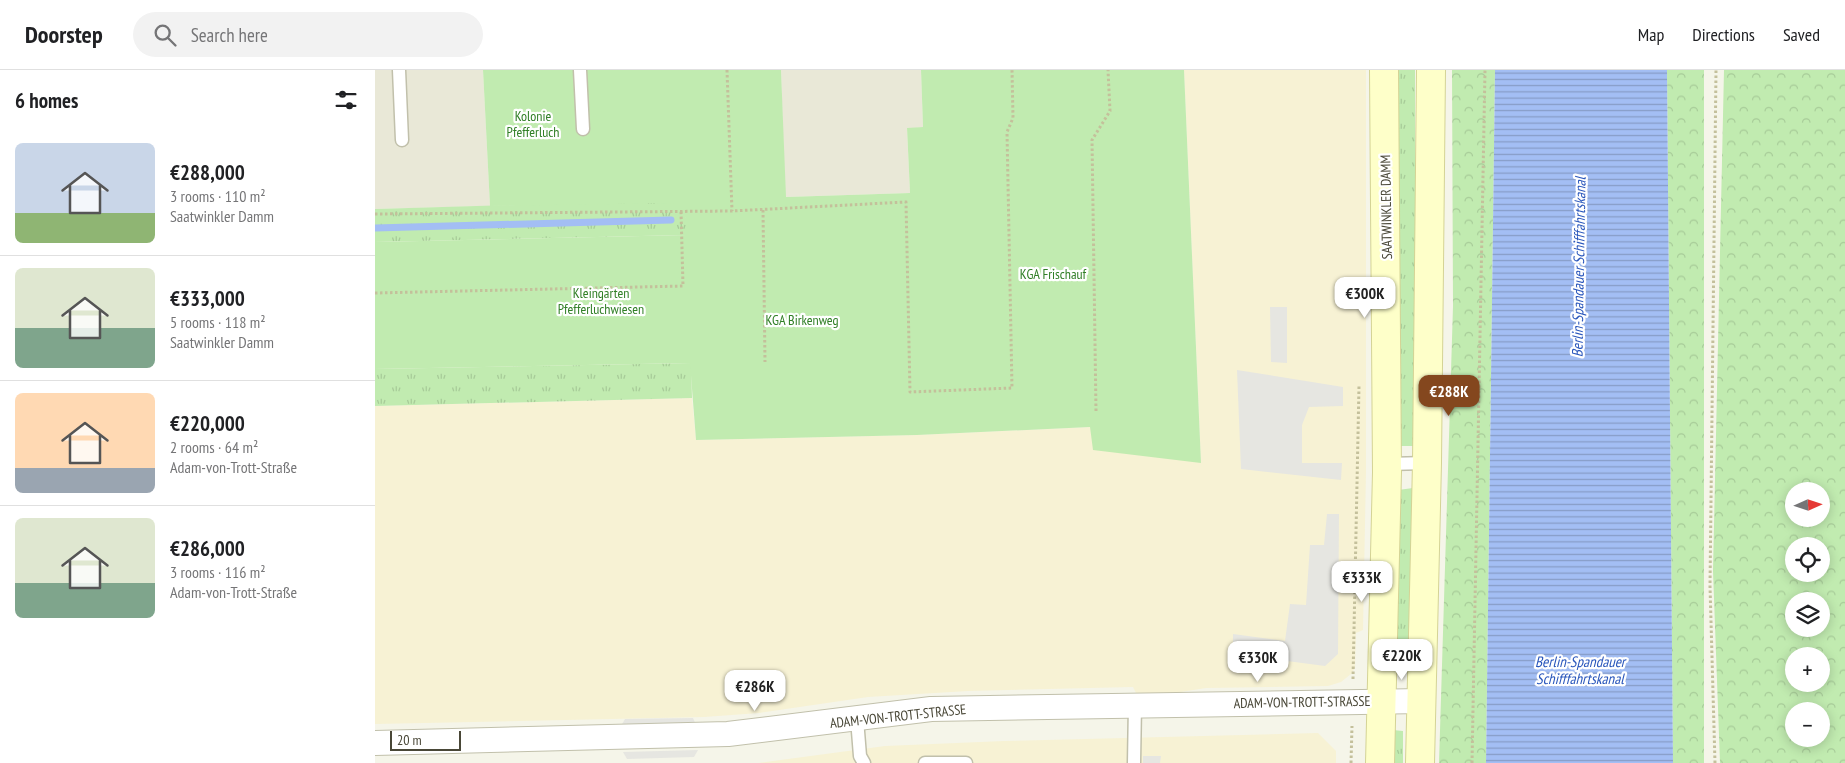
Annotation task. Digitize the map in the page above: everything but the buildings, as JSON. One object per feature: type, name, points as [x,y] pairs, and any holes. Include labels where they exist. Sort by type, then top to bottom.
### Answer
[{"type":"main road","name":"SAATWINKLER DAMM","points":[[1380,763],[1387,464],[1385,70]]},
{"type":"main road","points":[[1420,763],[1427,464],[1431,70]]},
{"type":"street","name":"ADAM-VON-TROTT-STRASSE","points":[[375,743],[728,734],[931,709],[1135,704],[1422,701]]},
{"type":"lane","points":[[399,70],[402,140]]},
{"type":"lane","points":[[581,70],[583,129]]},
{"type":"lane","points":[[1387,464],[1427,464]]},
{"type":"lane","points":[[1134,763],[1135,704]]},
{"type":"lane","points":[[857,719],[860,756],[863,763]]},
{"type":"lane","points":[[925,763],[966,763]]},
{"type":"path","points":[[727,70],[732,211]]},
{"type":"path","points":[[375,214],[732,211],[906,202],[910,392],[1012,388],[1007,132],[1013,118],[1012,70]]},
{"type":"path","points":[[1097,412],[1092,140],[1111,111],[1108,70]]},
{"type":"path","points":[[1471,763],[1485,70]]},
{"type":"path","points":[[1715,763],[1710,586],[1716,70]]},
{"type":"path","points":[[763,210],[765,362]]},
{"type":"path","points":[[375,293],[683,286],[681,211]]},
{"type":"path","points":[[1351,763],[1359,380]]},
{"type":"shaded area","points":[[375,70],[483,70],[490,206],[375,209]]},
{"type":"shaded area","points":[[781,70],[921,70],[923,127],[907,129],[910,193],[785,197]]},
{"type":"shaded area","points":[[1184,70],[1366,70],[1366,472],[1363,630],[1356,633],[1355,668],[1351,674],[1341,682],[1328,686],[1206,688],[1168,694],[1137,695],[1133,687],[968,691],[868,697],[759,713],[704,717],[375,724],[375,406],[692,398],[696,440],[917,435],[1091,427],[1201,463]]},
{"type":"shaded area","points":[[1270,307],[1287,307],[1287,363],[1271,362]]},
{"type":"shaded area","points":[[1237,370],[1343,387],[1343,406],[1309,407],[1302,425],[1302,463],[1342,463],[1341,480],[1241,469]]},
{"type":"shaded area","points":[[1327,514],[1339,514],[1338,654],[1325,666],[1233,654],[1233,634],[1285,641],[1290,604],[1306,605],[1310,545],[1324,545]]},
{"type":"shaded area","points":[[693,718],[696,725],[621,726],[625,719]]},
{"type":"shaded area","points":[[1318,733],[1336,751],[1336,763],[758,763],[885,746]]},
{"type":"shaded area","points":[[698,750],[694,757],[627,759],[623,752]]},
{"type":"shaded area","points":[[1143,756],[1161,756],[1160,763],[1143,763]]},
{"type":"green space","points":[[483,70],[781,70],[786,197],[910,193],[907,128],[923,127],[921,70],[1184,70],[1201,463],[1093,450],[1090,427],[917,435],[696,440],[690,363],[375,369],[375,242],[686,235],[686,218],[675,214],[675,203],[490,206]]},
{"type":"green space","points":[[1399,70],[1415,70],[1415,446],[1397,446]]},
{"type":"green space","points":[[1452,70],[1495,70],[1486,763],[1439,763],[1453,306]]},
{"type":"green space","points":[[1667,70],[1704,70],[1704,763],[1673,763]]},
{"type":"green space","points":[[1724,70],[1845,70],[1845,763],[1720,763],[1713,571]]},
{"type":"green space","points":[[583,203],[675,203],[686,218],[686,235],[375,242],[375,209]]},
{"type":"green space","points":[[691,363],[692,398],[375,406],[375,369]]},
{"type":"green space","points":[[1413,488],[1411,672],[1394,672],[1398,490]]},
{"type":"green space","points":[[1393,730],[1403,731],[1403,763],[1392,763]]},
{"type":"water","name":"Berlin-Spandauer Schifffahrtskanal","points":[[1495,70],[1667,70],[1673,763],[1486,763]]},
{"type":"waterway","points":[[375,228],[671,220]]},
{"type":"park label","name":"Kolonie Pfefferluch","points":[[533,124]]},
{"type":"park label","name":"KGA Frischauf","points":[[1053,274]]},
{"type":"park label","name":"Kleingärten Pfefferluchwiesen","points":[[601,302]]},
{"type":"park label","name":"KGA Birkenweg","points":[[802,320]]}]
